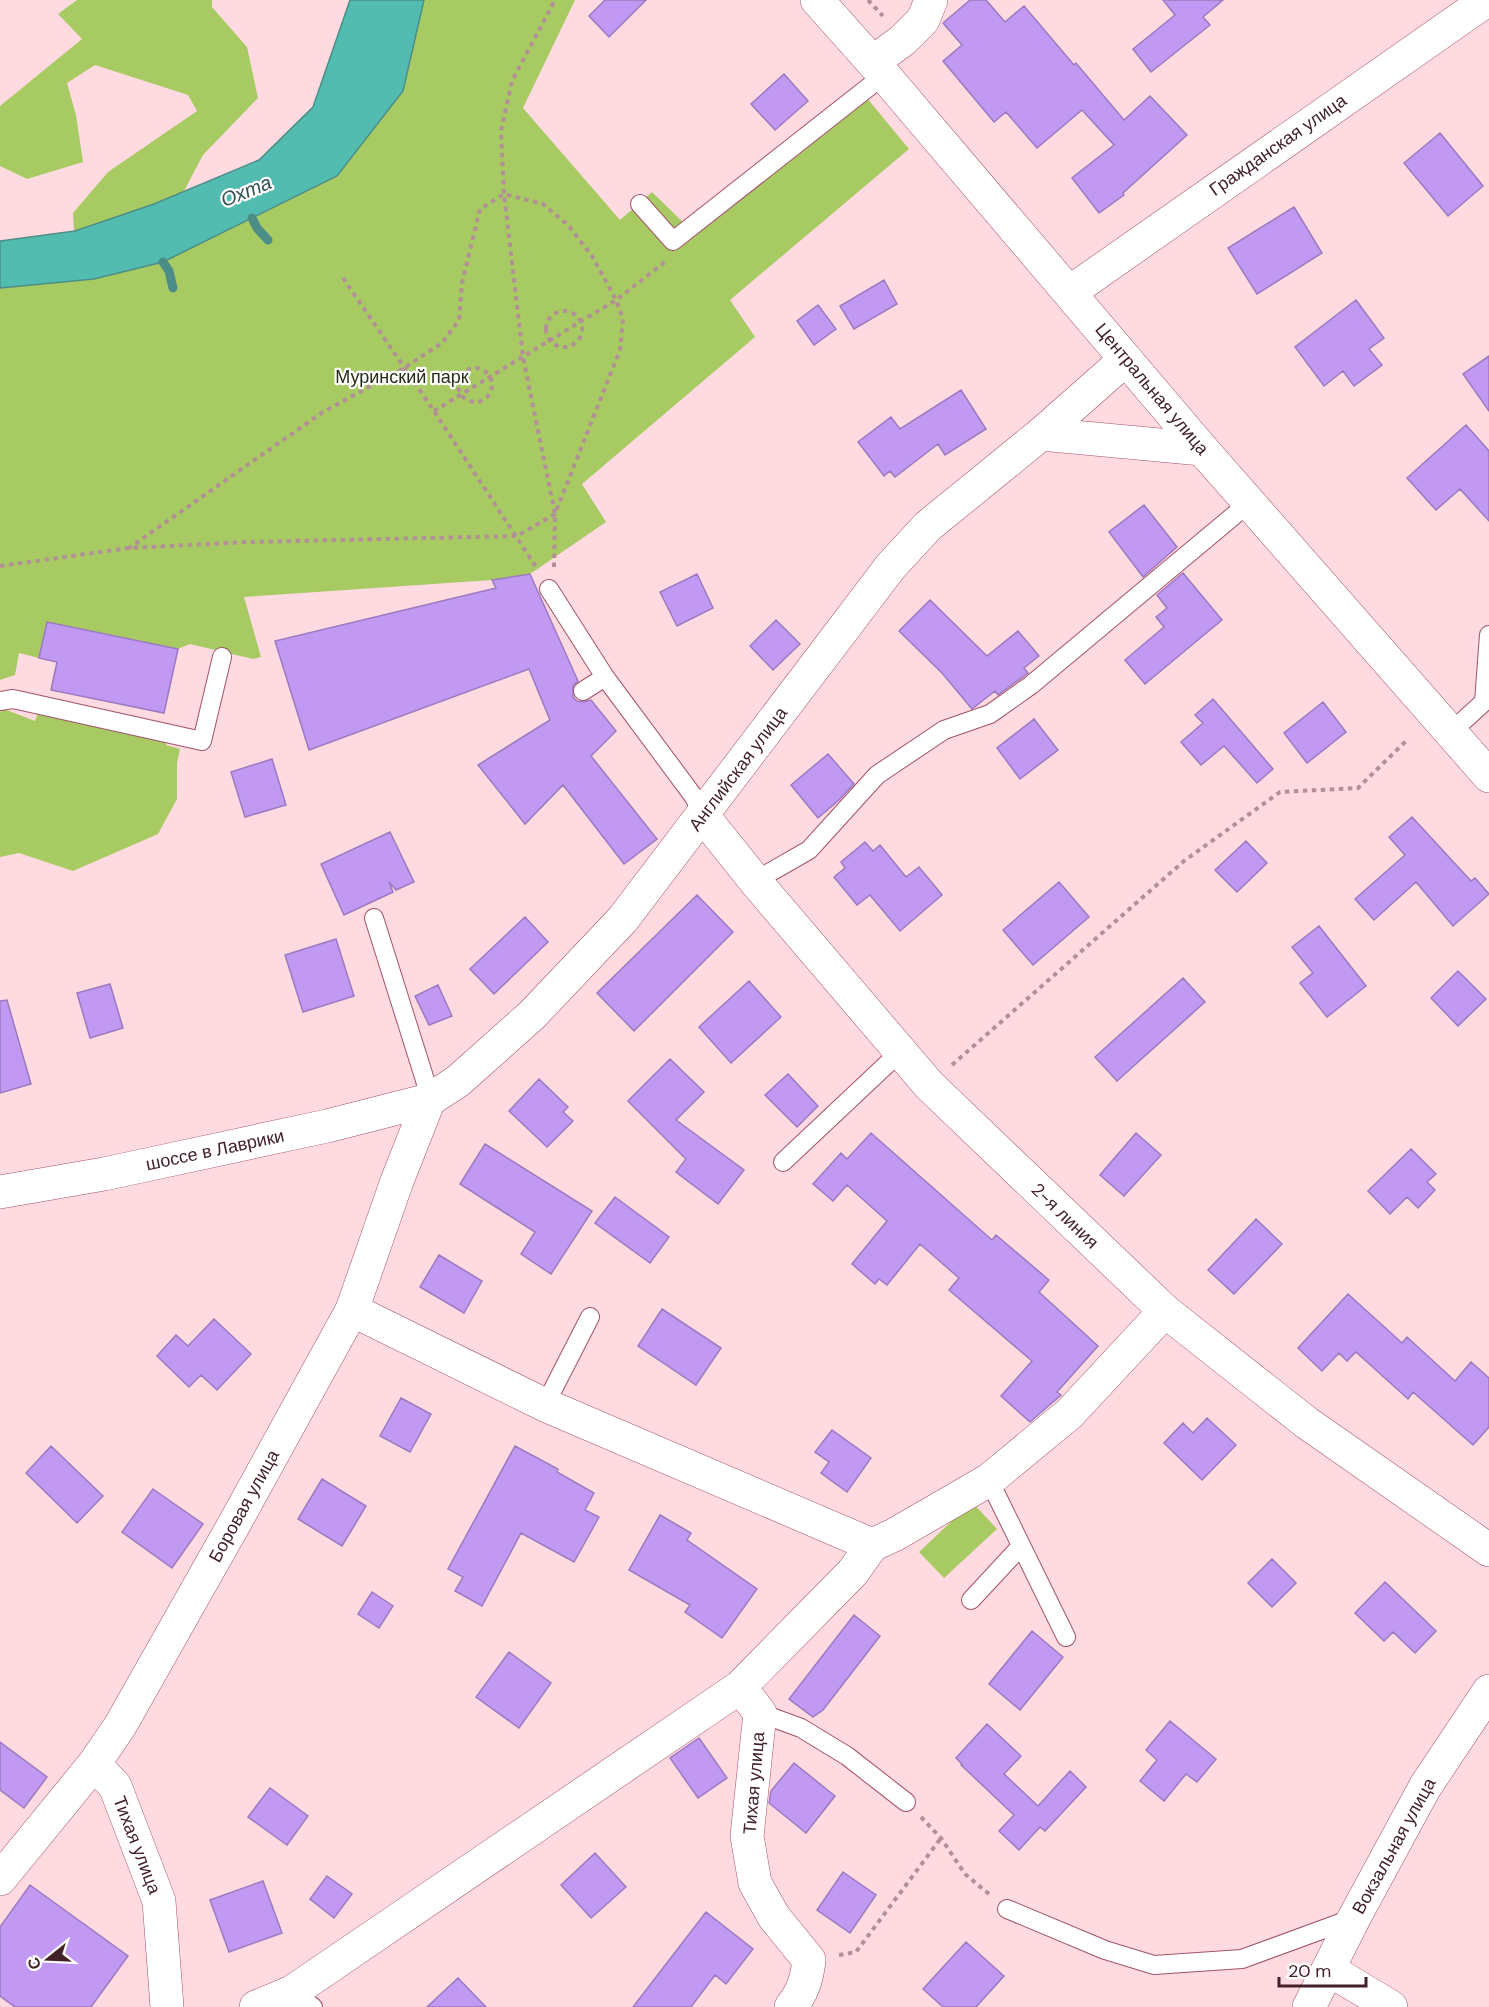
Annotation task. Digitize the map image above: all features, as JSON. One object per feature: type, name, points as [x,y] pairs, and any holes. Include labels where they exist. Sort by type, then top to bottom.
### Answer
[{"type":"street","name":"Центральная улица","points":[[817,0],[879,68],[1202,449],[1489,776]]},
{"type":"street","points":[[879,68],[923,20],[931,0]]},
{"type":"street","name":"Гражданская улица","points":[[1070,292],[1487,0]]},
{"type":"street","name":"Английская улица","points":[[429,1100],[458,1081],[532,1015],[623,919],[891,566],[928,526],[1041,434],[1126,359]]},
{"type":"street","points":[[1041,434],[1202,449]]},
{"type":"street","name":"2-я линия","points":[[703,816],[755,881],[929,1085],[1165,1311],[1307,1423],[1489,1550]]},
{"type":"street","name":"шоссе в Лаврики","points":[[0,1192],[115,1171],[305,1131],[429,1100]]},
{"type":"street","name":"Боровая улица","points":[[0,1879],[94,1764],[120,1726],[352,1310],[397,1180],[429,1100]]},
{"type":"street","points":[[352,1310],[545,1405],[872,1545]]},
{"type":"street","points":[[256,2007],[302,1999],[740,1687],[853,1572],[872,1545],[894,1535],[988,1480],[1069,1414],[1165,1311]]},
{"type":"street","name":"Тихая улица","points":[[740,1687],[760,1713],[747,1836],[755,1883],[774,1917],[808,1960]]},
{"type":"street","name":"Вокзальная улица","points":[[1309,2007],[1425,1786],[1489,1691]]},
{"type":"street","name":"Тихая улица","points":[[94,1764],[115,1786],[159,1901],[167,2007]]},
{"type":"street","points":[[791,2007],[799,1997],[807,1977],[808,1960]]},
{"type":"street","points":[[1328,1969],[1391,2007]]},
{"type":"lane","points":[[640,204],[674,241],[879,68]]},
{"type":"lane","points":[[755,881],[809,850],[877,775],[944,730],[990,714],[1031,685],[1250,502]]},
{"type":"lane","points":[[549,589],[605,677],[694,797],[703,816]]},
{"type":"lane","points":[[1451,732],[1484,702],[1489,635]]},
{"type":"lane","points":[[0,702],[13,699],[202,741],[222,657]]},
{"type":"lane","points":[[583,690],[605,677]]},
{"type":"lane","points":[[374,918],[425,1080],[429,1100]]},
{"type":"lane","points":[[783,1162],[901,1051]]},
{"type":"lane","points":[[545,1405],[590,1317]]},
{"type":"lane","points":[[988,1480],[1066,1637]]},
{"type":"lane","points":[[971,1600],[1021,1546]]},
{"type":"lane","points":[[760,1713],[801,1728],[847,1756],[906,1802]]},
{"type":"lane","points":[[1007,1909],[1105,1950],[1154,1965],[1242,1959],[1354,1918]]},
{"type":"path","points":[[549,589],[554,569],[555,514],[523,357],[504,194],[501,131],[512,81],[555,0]]},
{"type":"path","points":[[0,566],[129,548],[248,542],[517,537],[555,514],[620,350],[622,319],[616,300],[592,256],[568,225],[543,204],[504,194],[480,209],[462,283],[459,320],[442,343],[404,368],[323,412],[129,548]]},
{"type":"path","points":[[434,411],[616,300],[672,256],[674,241]]},
{"type":"path","points":[[343,278],[434,411],[549,589]]},
{"type":"path","points":[[560,311],[572,312],[581,321],[583,332],[578,342],[569,347],[558,347],[549,341],[546,329],[549,317],[560,311]]},
{"type":"path","points":[[471,368],[482,369],[491,376],[493,387],[489,397],[480,403],[469,402],[460,395],[458,384],[462,374],[471,368]]},
{"type":"path","points":[[929,1085],[1184,861],[1280,792],[1358,788],[1408,739]]},
{"type":"path","points":[[906,1802],[941,1838],[965,1874],[1007,1909]]},
{"type":"path","points":[[808,1960],[856,1952],[941,1838]]},
{"type":"green space","points":[[77,0],[212,0],[212,7],[247,47],[258,98],[203,155],[184,191],[154,204],[74,231],[73,213],[108,172],[197,111],[188,95],[95,65],[67,83],[76,115],[83,162],[27,179],[0,166],[0,106],[82,39],[58,14]]},
{"type":"green space","name":"Муринский парк","points":[[424,0],[575,0],[523,108],[620,220],[652,192],[689,228],[857,86],[909,149],[730,300],[755,337],[582,484],[606,522],[530,574],[492,580],[244,597],[261,657],[253,659],[190,644],[178,649],[47,622],[39,658],[19,653],[15,675],[0,680],[0,288],[94,279],[163,262],[337,176],[403,91]]},
{"type":"green space","points":[[41,705],[169,733],[166,745],[180,749],[177,763],[177,799],[158,834],[73,871],[19,853],[0,857],[0,712],[4,709],[35,721]]},
{"type":"green space","points":[[972,1502],[997,1529],[944,1578],[919,1552]]},
{"type":"water","name":"Охта","points":[[350,0],[424,0],[403,91],[337,176],[163,262],[94,279],[0,288],[0,241],[75,231],[154,204],[259,160],[313,107]]},
{"type":"building","points":[[605,0],[646,0],[609,37],[589,16]]},
{"type":"building","points":[[970,0],[986,0],[1005,22],[1024,6],[1124,120],[1150,96],[1187,135],[1123,193],[1124,195],[1099,213],[1072,178],[1114,145],[1082,110],[1037,148],[1006,112],[994,122],[943,61],[962,45],[943,23]]},
{"type":"building","points":[[1163,0],[1223,0],[1203,17],[1210,25],[1151,72],[1133,49],[1175,15]]},
{"type":"building","points":[[784,74],[808,101],[775,130],[751,104]]},
{"type":"building","points":[[1440,133],[1483,186],[1448,216],[1404,163]]},
{"type":"building","points":[[1294,207],[1322,253],[1257,294],[1228,248]]},
{"type":"building","points":[[884,280],[897,304],[854,329],[840,306]]},
{"type":"building","points":[[1356,300],[1384,338],[1369,349],[1382,365],[1354,386],[1343,371],[1324,386],[1295,347]]},
{"type":"building","points":[[818,305],[836,329],[814,345],[797,321]]},
{"type":"building","points":[[1489,356],[1489,411],[1463,374]]},
{"type":"building","points":[[961,390],[986,429],[945,455],[938,444],[895,477],[890,471],[884,476],[858,442],[891,417],[900,429]]},
{"type":"building","points":[[1466,425],[1489,451],[1489,521],[1460,489],[1436,510],[1407,478]]},
{"type":"building","points":[[1144,505],[1177,547],[1143,577],[1109,532]]},
{"type":"building","points":[[1183,573],[1222,620],[1145,684],[1125,660],[1164,627],[1156,617],[1167,608],[1157,595]]},
{"type":"building","points":[[530,574],[578,681],[573,686],[573,697],[583,702],[591,700],[616,731],[591,756],[657,839],[624,864],[563,785],[525,824],[478,765],[550,720],[529,669],[309,750],[275,641],[496,588],[492,580]]},
{"type":"building","points":[[697,574],[713,608],[677,626],[660,592]]},
{"type":"building","points":[[930,600],[987,656],[1018,631],[1039,656],[1024,668],[1028,673],[998,695],[995,691],[972,709],[942,673],[899,631]]},
{"type":"building","points":[[776,620],[800,644],[773,670],[750,646]]},
{"type":"building","points":[[47,622],[178,649],[164,713],[51,690],[57,662],[39,658]]},
{"type":"building","points":[[1213,699],[1273,769],[1257,783],[1224,746],[1201,765],[1181,742],[1203,723],[1195,715]]},
{"type":"building","points":[[1323,702],[1346,732],[1307,763],[1284,733]]},
{"type":"building","points":[[1034,719],[1058,750],[1020,779],[997,748]]},
{"type":"building","points":[[828,754],[854,784],[818,818],[791,785]]},
{"type":"building","points":[[272,759],[286,805],[245,817],[231,772]]},
{"type":"building","points":[[1412,817],[1471,881],[1475,878],[1489,894],[1453,926],[1416,882],[1374,920],[1355,899],[1405,855],[1389,837]]},
{"type":"building","points":[[390,832],[414,882],[396,890],[389,882],[393,892],[344,915],[321,864]]},
{"type":"building","points":[[1246,841],[1267,863],[1237,892],[1215,870]]},
{"type":"building","points":[[865,842],[873,851],[880,845],[906,877],[919,867],[942,895],[900,931],[870,895],[857,905],[834,877],[845,868],[841,862]]},
{"type":"building","points":[[1059,882],[1089,917],[1033,965],[1003,930]]},
{"type":"building","points":[[697,895],[733,932],[634,1031],[597,993]]},
{"type":"building","points":[[525,917],[548,942],[494,994],[470,969]]},
{"type":"building","points":[[1319,926],[1366,986],[1327,1017],[1300,983],[1313,973],[1292,947]]},
{"type":"building","points":[[336,939],[354,996],[303,1012],[285,955]]},
{"type":"building","points":[[1458,971],[1486,999],[1458,1026],[1431,998]]},
{"type":"building","points":[[1183,978],[1205,1002],[1117,1081],[1095,1057]]},
{"type":"building","points":[[749,981],[781,1017],[731,1063],[699,1027]]},
{"type":"building","points":[[110,984],[123,1028],[90,1038],[77,993]]},
{"type":"building","points":[[438,985],[452,1016],[429,1025],[415,996]]},
{"type":"building","points":[[7,1000],[31,1084],[0,1093],[0,1001]]},
{"type":"building","points":[[670,1059],[704,1092],[676,1120],[744,1170],[718,1204],[676,1172],[686,1159],[628,1101]]},
{"type":"building","points":[[788,1074],[818,1106],[797,1127],[765,1095]]},
{"type":"building","points":[[539,1079],[568,1107],[563,1112],[573,1121],[547,1147],[509,1111]]},
{"type":"building","points":[[871,1133],[992,1240],[996,1235],[1049,1280],[1039,1292],[1098,1346],[1057,1392],[1061,1395],[1030,1422],[1001,1396],[1032,1361],[949,1290],[959,1278],[920,1244],[887,1285],[879,1279],[875,1284],[852,1264],[887,1221],[847,1185],[833,1201],[813,1184],[841,1153],[847,1159]]},
{"type":"building","points":[[1136,1133],[1161,1155],[1124,1196],[1100,1175]]},
{"type":"building","points":[[485,1144],[592,1211],[551,1274],[521,1254],[535,1232],[460,1184]]},
{"type":"building","points":[[1411,1149],[1436,1174],[1427,1182],[1435,1190],[1418,1208],[1407,1197],[1390,1214],[1368,1191]]},
{"type":"building","points":[[615,1197],[669,1237],[650,1263],[595,1223]]},
{"type":"building","points":[[1256,1219],[1282,1244],[1234,1294],[1208,1270]]},
{"type":"building","points":[[439,1255],[482,1281],[464,1313],[420,1287]]},
{"type":"building","points":[[1348,1294],[1402,1343],[1407,1337],[1455,1381],[1471,1362],[1489,1378],[1489,1427],[1473,1445],[1413,1392],[1408,1399],[1356,1352],[1347,1361],[1339,1353],[1322,1371],[1298,1348]]},
{"type":"building","points":[[662,1309],[721,1348],[696,1385],[638,1346]]},
{"type":"building","points":[[214,1319],[251,1354],[217,1390],[201,1375],[189,1387],[157,1356],[176,1335],[188,1346]]},
{"type":"building","points":[[401,1398],[431,1414],[410,1452],[380,1436]]},
{"type":"building","points":[[1207,1418],[1236,1445],[1202,1480],[1164,1443],[1183,1423],[1193,1433]]},
{"type":"building","points":[[832,1430],[871,1458],[847,1492],[821,1473],[829,1462],[815,1452]]},
{"type":"building","points":[[51,1446],[103,1496],[77,1523],[26,1473]]},
{"type":"building","points":[[515,1446],[558,1469],[557,1472],[594,1493],[585,1510],[599,1517],[574,1562],[521,1533],[482,1606],[455,1591],[463,1577],[448,1569]]},
{"type":"building","points":[[322,1479],[366,1506],[342,1546],[298,1519]]},
{"type":"building","points":[[153,1489],[203,1524],[172,1568],[122,1532]]},
{"type":"building","points":[[660,1515],[691,1533],[687,1540],[757,1589],[722,1638],[685,1612],[690,1605],[629,1570]]},
{"type":"building","points":[[1272,1559],[1296,1583],[1272,1607],[1248,1583]]},
{"type":"building","points":[[1385,1582],[1436,1631],[1415,1653],[1393,1632],[1384,1641],[1355,1613]]},
{"type":"building","points":[[372,1592],[393,1606],[379,1628],[358,1614]]},
{"type":"building","points":[[854,1615],[880,1636],[823,1710],[813,1717],[789,1699]]},
{"type":"building","points":[[1032,1631],[1063,1657],[1020,1710],[989,1684]]},
{"type":"building","points":[[509,1652],[551,1683],[519,1728],[476,1697]]},
{"type":"building","points":[[1170,1721],[1216,1759],[1197,1782],[1186,1774],[1164,1801],[1140,1781],[1157,1760],[1146,1750]]},
{"type":"building","points":[[987,1724],[1021,1756],[1004,1774],[1038,1806],[1070,1771],[1086,1787],[1045,1831],[1040,1827],[1019,1850],[999,1831],[1014,1815],[956,1758]]},
{"type":"building","points":[[699,1738],[727,1778],[698,1798],[670,1758]]},
{"type":"building","points":[[0,1742],[47,1777],[24,1808],[0,1790]]},
{"type":"building","points":[[794,1763],[835,1796],[806,1833],[769,1803],[771,1791]]},
{"type":"building","points":[[270,1788],[308,1816],[287,1845],[248,1817]]},
{"type":"building","points":[[595,1853],[626,1887],[591,1918],[561,1885]]},
{"type":"building","points":[[843,1872],[876,1895],[850,1933],[817,1910]]},
{"type":"building","points":[[327,1876],[352,1894],[334,1918],[310,1899]]},
{"type":"building","points":[[263,1881],[282,1933],[229,1952],[210,1900]]},
{"type":"building","points":[[30,1885],[128,1956],[91,2007],[15,2007],[0,1996],[0,1927]]},
{"type":"building","points":[[706,1912],[753,1949],[726,1984],[715,1975],[691,2007],[633,2007]]},
{"type":"building","points":[[966,1942],[1004,1976],[976,2007],[943,2007],[923,1989]]},
{"type":"building","points":[[458,1978],[486,2007],[427,2007]]},
{"type":"waterway","points":[[252,218],[257,228],[268,240]]},
{"type":"waterway","points":[[163,262],[169,271],[173,288]]}]
